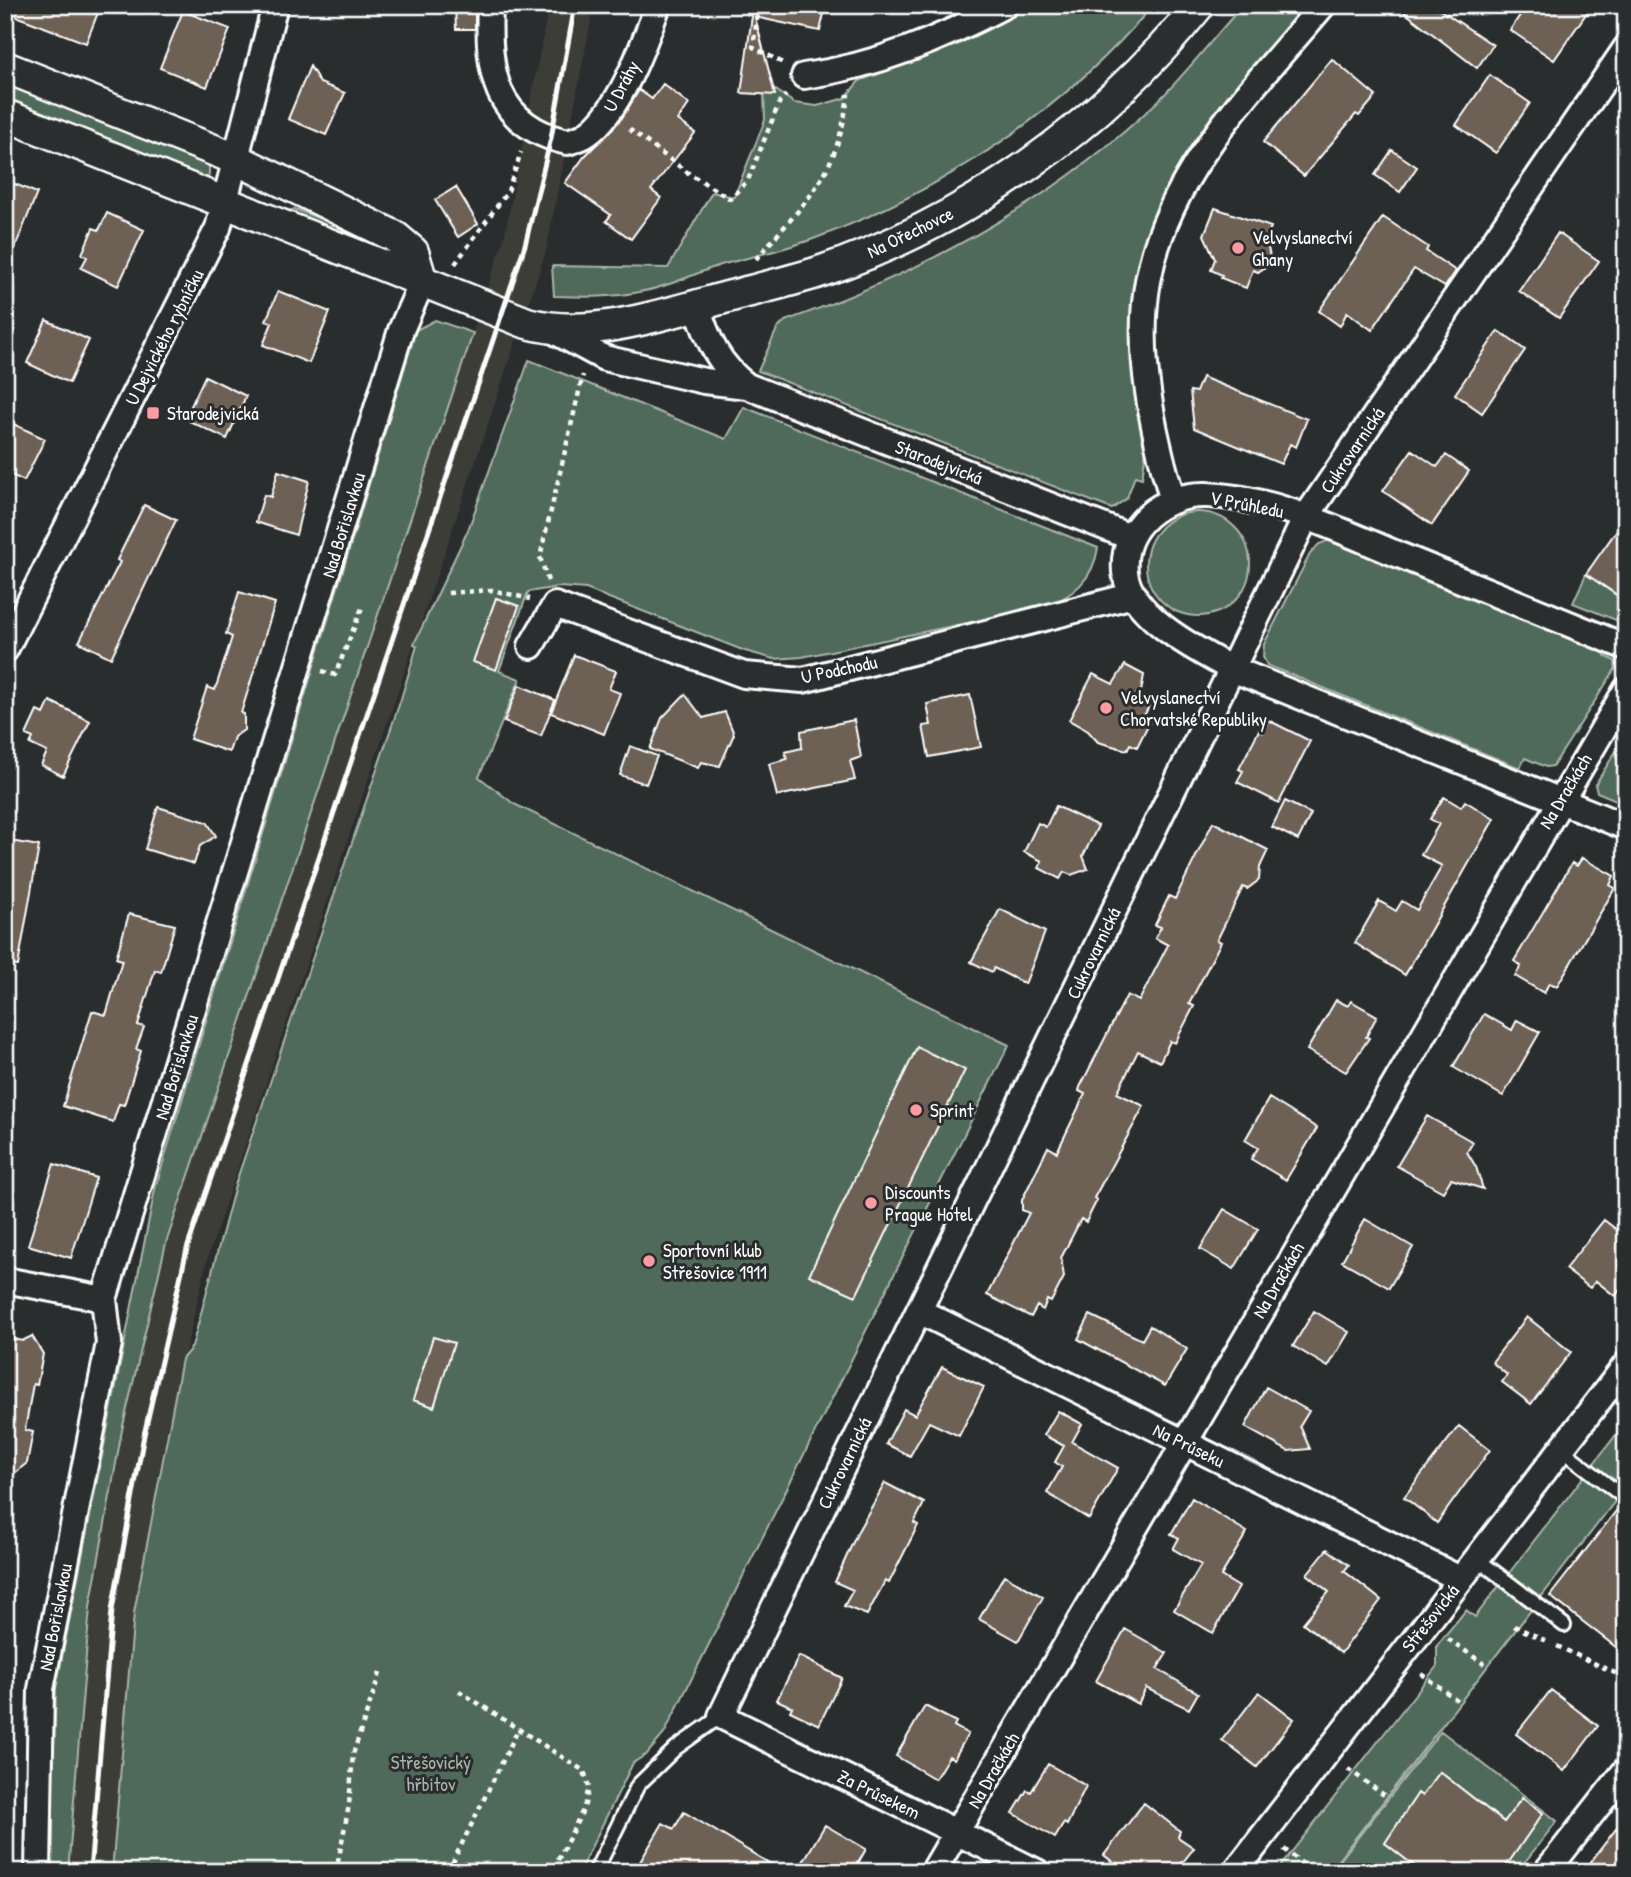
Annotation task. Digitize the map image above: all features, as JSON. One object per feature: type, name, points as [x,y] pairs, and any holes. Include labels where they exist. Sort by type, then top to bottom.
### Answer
[{"type":"street","name":"U Dejvického rybníčku","points":[[5,650],[207,252],[226,203],[275,5]]},
{"type":"street","name":"U Dráhy","points":[[490,5],[489,37],[498,92],[512,113],[529,127],[567,142],[586,135],[608,113],[646,38],[658,5]]},
{"type":"street","points":[[804,76],[851,69],[950,34],[1006,5]]},
{"type":"street","name":"Na Ořechovce","points":[[554,331],[658,317],[816,272],[862,255],[946,216],[1033,161],[1117,92],[1154,57],[1199,5]]},
{"type":"street","points":[[1173,501],[1157,447],[1144,338],[1147,281],[1157,245],[1167,217],[1204,153],[1323,5]]},
{"type":"street","name":"Cukrovarnická","points":[[721,1716],[1306,517],[1626,48]]},
{"type":"street","points":[[5,66],[236,159],[405,243],[413,252],[422,282]]},
{"type":"street","name":"Starodejvická","points":[[5,115],[422,282],[554,331],[604,358],[704,381],[747,387],[1130,537]]},
{"type":"street","name":"Nad Bořislavkou","points":[[38,1872],[41,1689],[109,1343],[104,1299],[401,330],[422,282]]},
{"type":"street","name":"Starodejvická","points":[[697,305],[716,354],[726,370],[747,387]]},
{"type":"street","name":"V Průhledu","points":[[1130,537],[1152,509],[1173,501],[1204,495],[1236,498],[1306,517],[1626,647]]},
{"type":"street","points":[[1130,537],[1125,575],[1134,595],[1179,640],[1232,669],[1626,827]]},
{"type":"street","name":"U Podchodu","points":[[555,605],[744,675],[803,680],[1134,595]]},
{"type":"street","points":[[531,646],[555,605]]},
{"type":"street","name":"Na Dračkách","points":[[933,1872],[1626,690]]},
{"type":"street","points":[[5,1280],[104,1299]]},
{"type":"street","name":"Na Průseku","points":[[919,1311],[1460,1579]]},
{"type":"street","name":"Střešovická","points":[[1235,1872],[1626,1365]]},
{"type":"street","name":"Za Průsekem","points":[[721,1716],[1037,1872]]},
{"type":"street","points":[[1546,1872],[1626,1770]]},
{"type":"lane","points":[[1560,1448],[1626,1499]]},
{"type":"lane","points":[[1476,1558],[1564,1625]]},
{"type":"lane","name":"Cukrovarnická","points":[[595,1872],[638,1785],[676,1748],[721,1716]]},
{"type":"path","points":[[759,5],[753,47],[762,50]]},
{"type":"path","points":[[753,262],[826,176],[841,141],[851,69]]},
{"type":"path","points":[[608,113],[687,172],[730,199],[748,180],[780,101],[804,76]]},
{"type":"path","points":[[453,268],[474,234],[508,191],[529,127]]},
{"type":"path","points":[[555,605],[540,557],[583,375]]},
{"type":"path","points":[[448,593],[492,590],[555,605]]},
{"type":"path","points":[[300,665],[335,675],[362,608]]},
{"type":"path","points":[[1514,1626],[1626,1678]]},
{"type":"path","points":[[1442,1634],[1485,1664]]},
{"type":"path","points":[[1399,1658],[1457,1700]]},
{"type":"path","points":[[336,1872],[349,1805],[353,1754],[380,1673]]},
{"type":"path","points":[[459,1690],[584,1771],[589,1787],[584,1808],[552,1872]]},
{"type":"path","points":[[448,1872],[519,1728]]},
{"type":"path","points":[[1326,1753],[1384,1795]]},
{"type":"path","points":[[1264,1834],[1313,1872]]},
{"type":"shaded area","points":[[549,5],[594,5],[546,251],[208,1256],[165,1439],[134,1613],[112,1872],[68,1872],[90,1607],[122,1430],[166,1243],[504,239]]},
{"type":"green space","points":[[1027,5],[1153,5],[1119,43],[1081,79],[1000,143],[956,171],[864,219],[816,238],[724,264],[654,289],[611,296],[554,296],[552,266],[668,268],[712,192],[734,197],[765,120],[764,94],[776,90],[794,103],[817,106],[845,98],[859,81],[959,44]]},
{"type":"green space","points":[[1243,5],[1314,5],[1155,223],[1147,444],[1142,478],[1135,476],[1127,498],[1112,509],[758,371],[777,329],[785,321],[836,302],[936,257],[1030,203],[1074,172],[1158,101]]},
{"type":"green space","points":[[5,82],[209,164],[209,175],[205,179],[5,101]]},
{"type":"green space","points":[[295,209],[382,243],[383,250],[289,216],[288,211]]},
{"type":"green space","points":[[435,320],[473,333],[166,1243],[122,1430],[90,1607],[68,1872],[50,1872],[56,1688],[155,1189],[416,330]]},
{"type":"green space","name":"Střešovický hřbitov","points":[[529,360],[726,439],[744,407],[1098,548],[1092,569],[1080,585],[1064,598],[1044,607],[802,657],[774,659],[745,651],[586,589],[559,587],[528,592],[499,671],[520,679],[479,777],[514,804],[1009,1045],[664,1734],[647,1754],[633,1763],[579,1872],[112,1872],[134,1613],[182,1359],[192,1347],[236,1182],[400,702],[417,646],[414,644],[468,530]],"holes":[[[496,598],[519,606],[473,662]]]},
{"type":"green space","points":[[1198,512],[1218,516],[1235,527],[1246,544],[1250,564],[1246,584],[1235,601],[1218,612],[1198,616],[1178,612],[1161,601],[1150,584],[1146,564],[1150,544],[1161,527],[1178,516]]},
{"type":"green space","points":[[1330,540],[1608,647],[1605,656],[1615,661],[1616,668],[1553,766],[1546,767],[1525,758],[1520,768],[1267,665],[1263,657],[1264,644],[1310,554],[1319,544]]},
{"type":"green space","points":[[1586,574],[1620,598],[1626,591],[1626,624],[1573,603]]},
{"type":"green space","points":[[1626,735],[1626,804],[1597,792],[1595,785]]},
{"type":"green space","points":[[1626,1422],[1626,1487],[1329,1872],[1276,1872],[1437,1666],[1437,1645],[1466,1610],[1475,1617]]},
{"type":"green space","points":[[1441,1731],[1557,1821],[1517,1872],[1472,1872],[1508,1862],[1543,1813],[1522,1798],[1504,1822],[1440,1772],[1422,1796],[1418,1794],[1385,1843],[1423,1872],[1331,1872]]},
{"type":"building","points":[[5,5],[101,5],[86,43],[5,12]]},
{"type":"building","points":[[455,5],[475,5],[475,29],[456,29]]},
{"type":"building","points":[[749,5],[826,5],[820,31],[755,17],[775,95],[741,93],[752,16],[748,15]]},
{"type":"building","points":[[1395,5],[1433,5],[1493,45],[1477,68]]},
{"type":"building","points":[[1527,5],[1592,5],[1554,60],[1510,30]]},
{"type":"building","points":[[183,11],[230,29],[207,87],[160,68]]},
{"type":"building","points":[[1332,59],[1376,96],[1359,116],[1356,114],[1304,176],[1263,142]]},
{"type":"building","points":[[310,66],[320,83],[345,93],[326,135],[288,119]]},
{"type":"building","points":[[1490,75],[1530,103],[1496,153],[1456,125]]},
{"type":"building","points":[[663,84],[689,104],[678,120],[695,133],[651,190],[661,198],[631,239],[606,221],[611,215],[565,183],[584,157],[622,118],[639,90],[652,99]]},
{"type":"building","points":[[1392,150],[1417,167],[1400,192],[1375,175]]},
{"type":"building","points":[[5,180],[37,193],[6,270],[5,270]]},
{"type":"building","points":[[456,187],[478,224],[458,237],[435,200]]},
{"type":"building","name":"Velvyslanectví Ghany","points":[[1215,208],[1271,227],[1263,245],[1268,247],[1271,263],[1258,272],[1253,270],[1246,288],[1221,278],[1222,275],[1211,270],[1215,259],[1204,235]]},
{"type":"building","points":[[107,213],[144,230],[118,286],[81,268],[87,257],[82,254],[93,228],[99,230]]},
{"type":"building","points":[[1383,217],[1428,247],[1426,251],[1456,271],[1445,287],[1414,269],[1372,330],[1347,312],[1340,326],[1319,311]]},
{"type":"building","points":[[1558,233],[1599,261],[1559,318],[1519,291]]},
{"type":"building","points":[[278,291],[330,312],[309,363],[263,345],[272,323],[266,321]]},
{"type":"building","points":[[46,320],[89,340],[69,383],[27,363]]},
{"type":"building","points":[[1498,331],[1525,350],[1482,413],[1455,394]]},
{"type":"building","points":[[205,376],[246,396],[227,439],[185,419]]},
{"type":"building","points":[[1202,377],[1307,419],[1296,447],[1290,444],[1281,464],[1194,428],[1190,391],[1196,392]]},
{"type":"building","points":[[5,420],[45,439],[24,481],[5,472]]},
{"type":"building","points":[[1412,450],[1437,467],[1446,455],[1469,471],[1432,525],[1383,491]]},
{"type":"building","points":[[278,471],[309,481],[296,535],[256,522],[264,495],[271,497]]},
{"type":"building","points":[[144,505],[176,520],[111,658],[79,642],[120,562],[117,560]]},
{"type":"building","points":[[1626,517],[1626,601],[1586,574]]},
{"type":"building","points":[[239,592],[275,603],[241,713],[244,714],[244,730],[234,737],[229,752],[190,739],[207,687],[215,690],[232,637],[226,634]]},
{"type":"building","points":[[496,598],[519,606],[496,670],[473,662]]},
{"type":"building","points":[[574,655],[616,671],[609,689],[620,693],[604,734],[551,713]]},
{"type":"building","name":"Velvyslanectví Chorvatské Republiky","points":[[1125,665],[1144,675],[1140,697],[1151,702],[1142,720],[1149,723],[1137,747],[1130,744],[1127,750],[1098,742],[1088,731],[1069,720],[1093,674],[1113,684]]},
{"type":"building","points":[[519,685],[555,700],[541,736],[504,722]]},
{"type":"building","points":[[685,694],[703,718],[725,712],[734,734],[720,766],[701,762],[698,768],[650,749],[662,718]]},
{"type":"building","points":[[970,695],[981,747],[929,757],[923,726],[931,725],[927,704]]},
{"type":"building","points":[[50,701],[90,721],[63,776],[41,765],[47,752],[30,744],[33,738],[26,735],[37,711],[44,714]]},
{"type":"building","points":[[854,720],[861,757],[850,761],[855,780],[777,796],[769,764],[787,759],[785,752],[802,748],[801,731]]},
{"type":"building","points":[[1268,720],[1310,741],[1279,803],[1237,782],[1243,771],[1239,769],[1259,730],[1263,732]]},
{"type":"building","points":[[630,746],[657,756],[646,784],[620,775]]},
{"type":"building","points":[[1444,797],[1461,807],[1465,801],[1494,819],[1405,975],[1355,943],[1379,901],[1396,911],[1402,901],[1417,910],[1442,866],[1421,855],[1439,824],[1430,819]]},
{"type":"building","points":[[1285,801],[1311,814],[1298,840],[1272,827]]},
{"type":"building","points":[[1056,806],[1098,826],[1083,856],[1088,869],[1071,875],[1064,872],[1060,879],[1039,868],[1042,861],[1024,852],[1038,823],[1046,827]]},
{"type":"building","points":[[158,807],[207,822],[216,836],[200,846],[194,864],[145,849]]},
{"type":"building","points":[[1213,822],[1268,850],[1260,867],[1259,880],[1247,889],[1243,887],[1217,940],[1221,942],[1189,1004],[1194,1006],[1175,1043],[1170,1041],[1160,1062],[1138,1051],[1117,1093],[1144,1106],[1094,1198],[1097,1200],[1086,1222],[1081,1219],[1061,1258],[1064,1277],[1051,1302],[1047,1300],[1043,1310],[1037,1306],[1031,1317],[987,1295],[1029,1213],[1022,1210],[1022,1200],[1048,1147],[1057,1152],[1085,1094],[1079,1091],[1080,1087],[1127,995],[1139,1001],[1168,945],[1155,938],[1161,927],[1155,925],[1169,896],[1175,899]]},
{"type":"building","points":[[5,840],[39,846],[18,966],[5,965]]},
{"type":"building","points":[[1582,858],[1614,876],[1610,885],[1615,888],[1557,986],[1549,983],[1544,993],[1515,976],[1521,966],[1514,961],[1572,863],[1577,866]]},
{"type":"building","points":[[1000,909],[1045,932],[1025,984],[994,968],[992,972],[971,962]]},
{"type":"building","points":[[129,914],[175,925],[161,972],[155,970],[138,1025],[144,1027],[136,1049],[141,1051],[124,1105],[119,1104],[113,1122],[63,1106],[92,1011],[106,1015],[122,960],[116,958]]},
{"type":"building","points":[[1336,1000],[1348,1006],[1351,1001],[1377,1016],[1366,1037],[1369,1038],[1346,1072],[1307,1050]]},
{"type":"building","points":[[1484,1014],[1512,1030],[1517,1020],[1540,1032],[1503,1096],[1453,1067]]},
{"type":"building","points":[[917,1047],[965,1070],[856,1296],[809,1275]]},
{"type":"building","points":[[1269,1098],[1317,1128],[1286,1180],[1251,1159],[1258,1148],[1245,1140]]},
{"type":"building","points":[[1427,1116],[1473,1142],[1467,1152],[1476,1167],[1483,1189],[1451,1179],[1443,1192],[1397,1166]]},
{"type":"building","points":[[54,1164],[96,1178],[71,1258],[28,1245]]},
{"type":"building","points":[[1224,1209],[1258,1229],[1234,1269],[1200,1249]]},
{"type":"building","points":[[1365,1219],[1413,1247],[1389,1288],[1342,1261]]},
{"type":"building","points":[[1604,1220],[1626,1237],[1626,1282],[1615,1296],[1596,1281],[1590,1288],[1565,1269]]},
{"type":"building","points":[[1314,1311],[1349,1332],[1328,1367],[1293,1346]]},
{"type":"building","points":[[1090,1315],[1142,1340],[1150,1326],[1187,1349],[1165,1386],[1078,1339]]},
{"type":"building","points":[[1527,1317],[1571,1352],[1531,1404],[1502,1382],[1507,1375],[1492,1362]]},
{"type":"building","points":[[32,1336],[43,1354],[37,1385],[33,1384],[25,1430],[33,1432],[27,1463],[5,1481],[5,1337],[22,1341]]},
{"type":"building","points":[[433,1337],[454,1343],[434,1407],[413,1400]]},
{"type":"building","points":[[942,1367],[984,1387],[959,1436],[929,1422],[910,1456],[886,1444],[904,1409],[915,1415]]},
{"type":"building","points":[[1266,1387],[1309,1411],[1300,1426],[1310,1449],[1288,1451],[1245,1427]]},
{"type":"building","points":[[1058,1411],[1082,1424],[1072,1442],[1118,1468],[1089,1519],[1047,1493],[1062,1467],[1055,1462],[1064,1446],[1044,1435]]},
{"type":"building","points":[[1459,1426],[1490,1450],[1437,1523],[1404,1497]]},
{"type":"building","points":[[885,1483],[924,1503],[914,1523],[918,1525],[889,1583],[885,1581],[867,1615],[844,1606],[853,1590],[835,1582],[858,1531]]},
{"type":"building","points":[[1192,1498],[1247,1532],[1221,1576],[1239,1587],[1213,1633],[1174,1610],[1201,1565],[1173,1549],[1179,1538],[1171,1534]]},
{"type":"building","points":[[1620,1506],[1626,1508],[1626,1655],[1550,1596]]},
{"type":"building","points":[[1327,1549],[1349,1565],[1344,1571],[1381,1600],[1341,1653],[1303,1623],[1329,1592],[1307,1574]]},
{"type":"building","points":[[1004,1575],[1043,1597],[1018,1641],[979,1619]]},
{"type":"building","points":[[1125,1629],[1167,1653],[1157,1669],[1198,1693],[1189,1709],[1146,1688],[1138,1704],[1096,1681]]},
{"type":"building","points":[[799,1656],[842,1678],[819,1725],[790,1711],[792,1707],[777,1700]]},
{"type":"building","points":[[1551,1690],[1598,1726],[1564,1771],[1516,1734]]},
{"type":"building","points":[[1259,1692],[1294,1719],[1257,1767],[1222,1740]]},
{"type":"building","points":[[925,1706],[956,1722],[954,1726],[968,1734],[954,1759],[949,1756],[935,1779],[896,1756]]},
{"type":"building","points":[[1048,1764],[1086,1786],[1067,1825],[1064,1823],[1055,1838],[1013,1813],[1027,1790],[1031,1792]]},
{"type":"building","points":[[1440,1772],[1504,1822],[1522,1798],[1543,1813],[1502,1872],[1422,1872],[1385,1843],[1418,1793],[1422,1796]]},
{"type":"building","points":[[1144,1803],[1180,1831],[1178,1837],[1194,1848],[1175,1872],[1125,1872],[1104,1855]]},
{"type":"building","points":[[684,1812],[784,1872],[634,1872],[663,1823],[674,1829]]},
{"type":"building","points":[[1626,1816],[1626,1872],[1583,1872]]},
{"type":"building","points":[[825,1825],[866,1849],[853,1872],[797,1872]]},
{"type":"railway","points":[[90,1872],[112,1610],[144,1435],[187,1249],[525,245],[551,138],[575,5]]},
{"type":"place","name":"Velvyslanectví Ghany","points":[[1238,248]]},
{"type":"place","name":"Starodejvická","points":[[153,413]]},
{"type":"place","name":"Velvyslanectví Chorvatské Republiky","points":[[1106,708]]},
{"type":"place","name":"Sprint","points":[[916,1110]]},
{"type":"place","name":"Discounts Prague Hotel","points":[[871,1203]]},
{"type":"place","name":"Sportovní klub Střešovice 1911","points":[[649,1261]]}]
